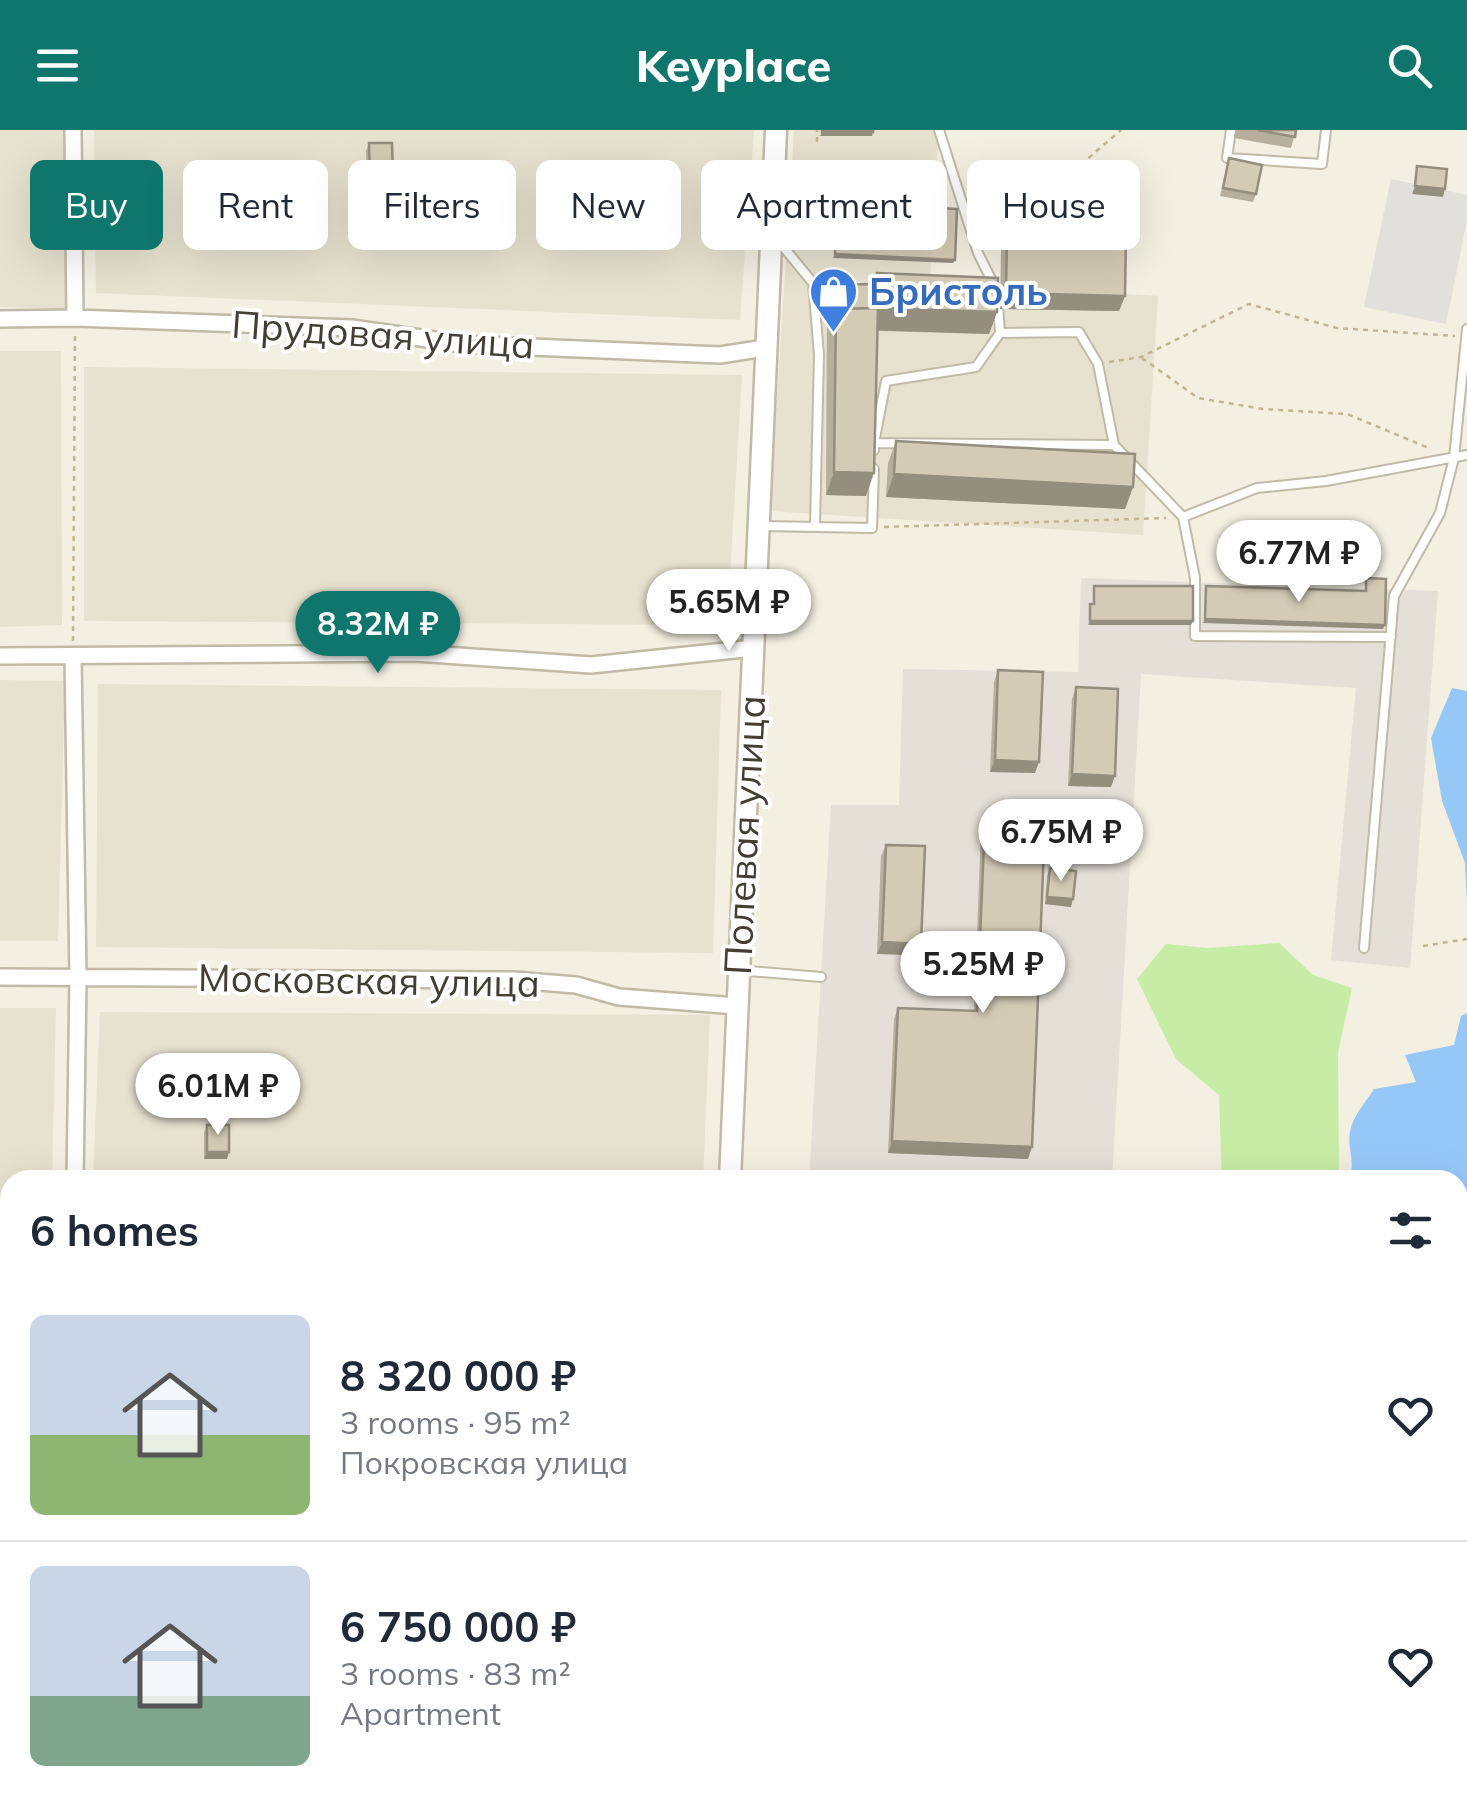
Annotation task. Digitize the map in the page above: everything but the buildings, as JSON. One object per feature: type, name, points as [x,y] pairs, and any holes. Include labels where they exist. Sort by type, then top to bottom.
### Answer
[{"type":"street","points":[[73,130],[75,318]]},
{"type":"street","name":"Полевая улица","points":[[775,160],[776,130]]},
{"type":"street","name":"Полевая улица","points":[[730,1170],[754,648],[755,526],[770,250]]},
{"type":"street","name":"Прудовая улица","points":[[0,318],[352,328],[462,344],[720,355],[765,348]]},
{"type":"street","points":[[0,656],[416,653],[590,665],[754,648]]},
{"type":"street","points":[[73,657],[78,978],[74,1170]]},
{"type":"street","name":"Московская улица","points":[[0,977],[514,980],[576,985],[618,997],[736,1006]]},
{"type":"lane","points":[[755,526],[872,528],[874,443],[886,381],[976,367],[1000,332],[996,290],[978,253],[939,130]]},
{"type":"lane","points":[[1231,130],[1227,158],[1322,164],[1326,130]]},
{"type":"lane","points":[[786,250],[813,283],[819,356],[815,525]]},
{"type":"lane","points":[[1364,948],[1394,596],[1440,513],[1454,458],[1467,330]]},
{"type":"lane","points":[[1000,332],[1079,332],[1098,364],[1114,445],[1183,518],[1195,578],[1195,636],[1391,637]]},
{"type":"lane","points":[[874,443],[1114,445]]},
{"type":"lane","points":[[1183,518],[1257,488],[1326,481],[1467,454]]},
{"type":"lane","points":[[738,970],[820,978]]},
{"type":"path","points":[[817,142],[818,130]]},
{"type":"path","points":[[978,253],[1121,130]]},
{"type":"path","points":[[1098,364],[1141,357],[1250,304],[1337,328],[1466,337]]},
{"type":"path","points":[[73,657],[75,318]]},
{"type":"path","points":[[1141,357],[1198,398],[1264,409],[1347,414],[1454,458]]},
{"type":"path","points":[[872,528],[1183,518]]},
{"type":"path","points":[[1422,946],[1467,938]]},
{"type":"shaded area","points":[[0,130],[63,130],[64,160],[30,160],[30,250],[67,250],[69,309],[0,307]]},
{"type":"shaded area","points":[[94,130],[754,130],[752,160],[701,160],[701,250],[745,250],[740,320],[96,293],[95,250],[163,250],[163,160],[94,160]]},
{"type":"shaded area","points":[[794,130],[939,130],[937,160],[792,160]]},
{"type":"shaded area","points":[[1391,179],[1467,195],[1467,221],[1446,324],[1364,307]]},
{"type":"shaded area","points":[[786,250],[932,250],[930,281],[1158,296],[1143,535],[770,511]]},
{"type":"shaded area","points":[[0,351],[61,351],[62,625],[0,627]]},
{"type":"shaded area","points":[[84,367],[742,375],[727,625],[84,621]]},
{"type":"shaded area","points":[[1081,578],[1438,591],[1410,968],[1331,960],[1356,688],[1141,674],[1113,1170],[810,1170],[831,805],[899,805],[903,669],[1078,672]]},
{"type":"shaded area","points":[[0,680],[65,681],[58,941],[0,941]]},
{"type":"shaded area","points":[[98,684],[721,690],[713,953],[96,947]]},
{"type":"shaded area","points":[[0,1008],[56,1008],[52,1170],[0,1170]]},
{"type":"shaded area","points":[[100,1012],[710,1015],[703,1170],[93,1170]]},
{"type":"green space","points":[[1279,943],[1313,975],[1352,988],[1338,1052],[1339,1170],[1222,1170],[1219,1095],[1176,1059],[1137,979],[1166,944],[1209,948]]},
{"type":"water","points":[[1452,688],[1467,691],[1467,903],[1465,863],[1442,801],[1431,738]]},
{"type":"water","points":[[1467,1013],[1467,1170],[1351,1170],[1349,1137],[1353,1121],[1374,1089],[1416,1082],[1405,1055],[1454,1045],[1461,1016]]},
{"type":"place","name":"Бристоль","points":[[834,334]]}]
